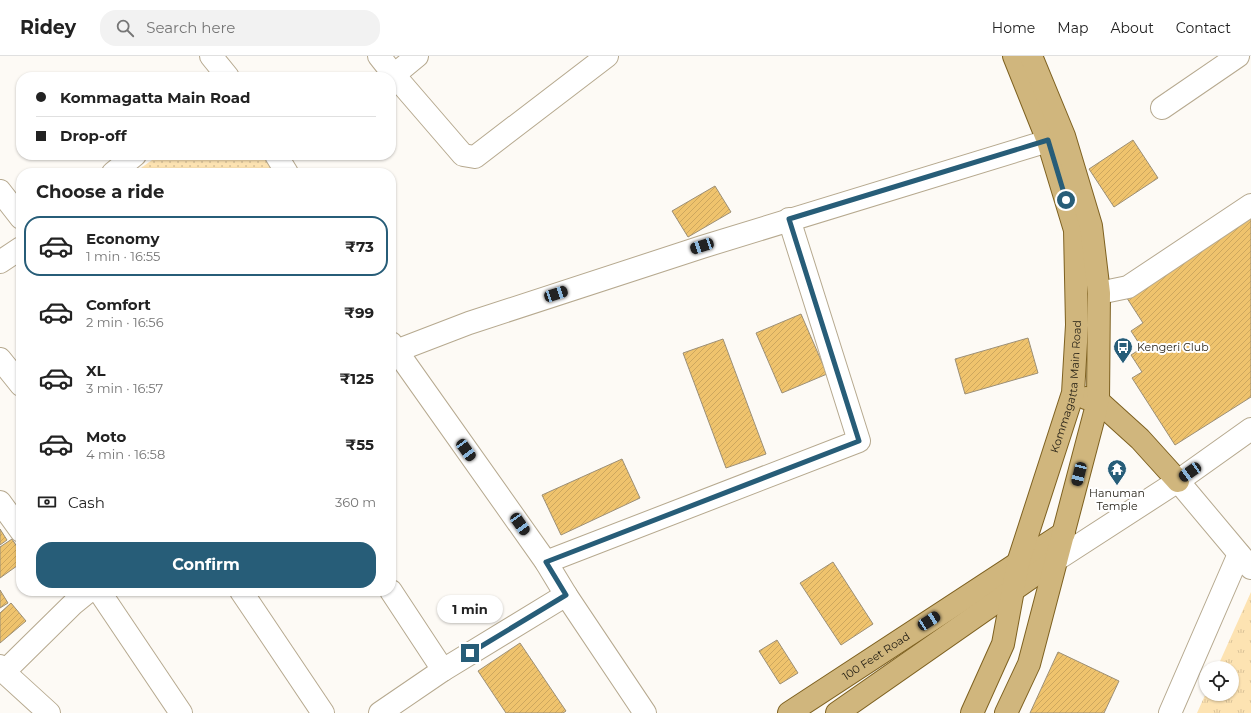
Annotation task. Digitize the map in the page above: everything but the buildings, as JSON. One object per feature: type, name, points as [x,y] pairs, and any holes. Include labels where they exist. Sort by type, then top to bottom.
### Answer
[{"type":"main road","name":"Kommagatta Main Road","points":[[972,713],[1003,644],[1018,563],[1073,393],[1077,325],[1075,230],[1048,140],[1014,56]]},
{"type":"main road","points":[[1006,713],[1029,664],[1098,401],[1099,293],[1090,226],[1064,136],[1030,56]]},
{"type":"main road","points":[[1073,393],[1098,401],[1140,439],[1178,481]]},
{"type":"main road","name":"100 Feet Road","points":[[789,713],[1064,533]]},
{"type":"main road","name":"100 Feet Road","points":[[837,713],[1056,560]]},
{"type":"street","points":[[211,56],[224,72]]},
{"type":"street","points":[[379,56],[392,72]]},
{"type":"street","points":[[396,73],[417,56]]},
{"type":"street","points":[[396,77],[463,155],[475,157],[608,56]]},
{"type":"street","points":[[1162,108],[1238,56]]},
{"type":"street","points":[[396,346],[789,219],[1048,140]]},
{"type":"street","points":[[120,168],[129,160]]},
{"type":"street","points":[[0,191],[16,212]]},
{"type":"street","points":[[1099,293],[1128,287],[1251,205]]},
{"type":"street","points":[[546,562],[859,441],[789,219]]},
{"type":"street","points":[[0,262],[16,251]]},
{"type":"street","points":[[396,351],[546,562],[566,595],[645,713]]},
{"type":"street","points":[[0,359],[16,379]]},
{"type":"street","points":[[1056,560],[1178,481],[1251,429]]},
{"type":"street","points":[[1170,713],[1245,561],[1178,481]]},
{"type":"street","points":[[0,502],[16,524]]},
{"type":"street","points":[[380,713],[443,670],[566,595]]},
{"type":"street","points":[[49,713],[2,669],[75,596]]},
{"type":"street","points":[[103,596],[181,713]]},
{"type":"street","points":[[244,596],[323,713]]},
{"type":"street","points":[[394,596],[443,670]]},
{"type":"green space","points":[[152,160],[266,160],[271,168],[141,168]]},
{"type":"green space","points":[[1251,592],[1251,713],[1197,713],[1202,701],[1239,701],[1239,661],[1220,661]]},
{"type":"place","name":"Kengeri Club","points":[[1123,364]]},
{"type":"place","name":"Hanuman Temple","points":[[1117,486]]},
{"type":"route","points":[[470,653],[566,595],[546,562],[859,441],[789,219],[1048,140],[1066,200]]}]
